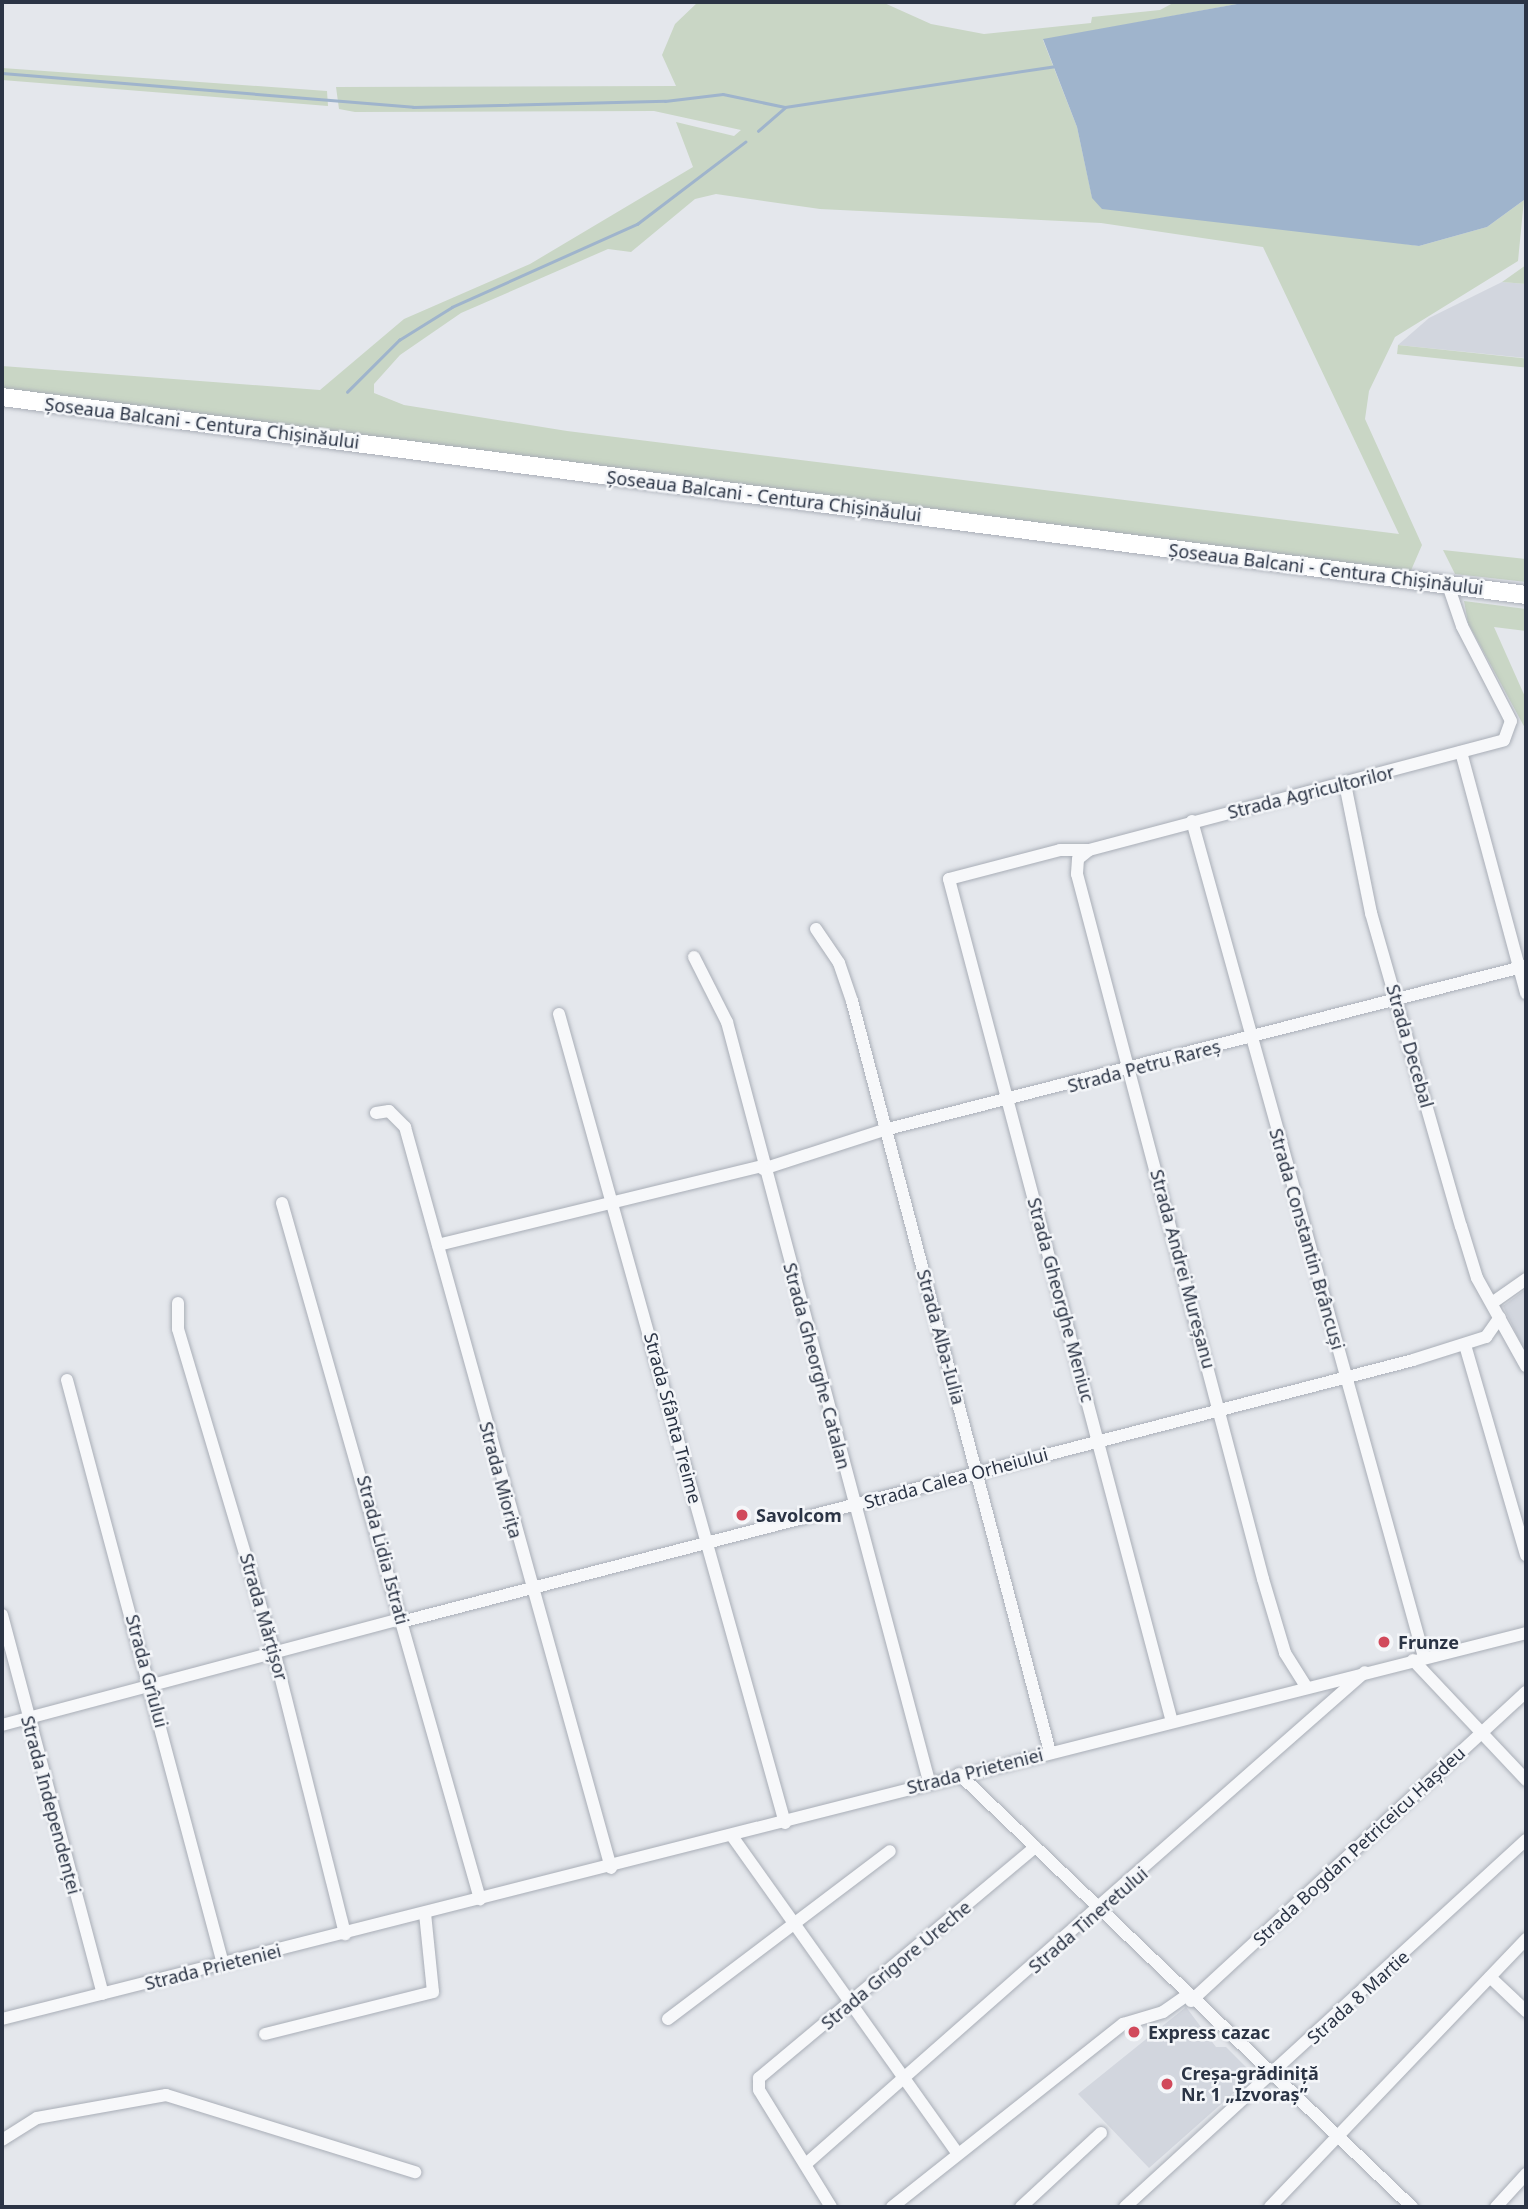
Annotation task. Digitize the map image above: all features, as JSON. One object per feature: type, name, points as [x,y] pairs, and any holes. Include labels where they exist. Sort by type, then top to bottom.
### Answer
[{"type":"highway","name":"Șoseaua Balcani - Centura Chișinăului","points":[[2,397],[1526,595]]},
{"type":"street","name":"Strada Agricultorilor","points":[[949,879],[1060,850],[1089,850],[1504,740],[1511,721],[1462,626],[1448,585]]},
{"type":"street","points":[[1461,752],[1523,967],[1526,993]]},
{"type":"street","name":"Strada Decebal","points":[[1345,784],[1371,913],[1465,1239],[1492,1303]]},
{"type":"street","name":"Strada Constantin Brâncuși","points":[[1192,821],[1345,1375],[1419,1658]]},
{"type":"street","name":"Strada Andrei Mureșanu","points":[[1089,850],[1076,867],[1284,1653],[1307,1688]]},
{"type":"street","name":"Strada Gheorghe Meniuc","points":[[949,879],[1172,1723]]},
{"type":"street","name":"Strada Alba-Iulia","points":[[816,929],[839,963],[1051,1752]]},
{"type":"street","name":"Strada Gheorghe Catalan","points":[[694,957],[727,1022],[763,1168],[929,1781]]},
{"type":"street","name":"Strada Petru Rareș","points":[[438,1245],[763,1168],[884,1130],[1131,1070],[1523,967]]},
{"type":"street","name":"Strada Sfânta Treime","points":[[558,1014],[614,1203],[706,1546],[785,1823]]},
{"type":"street","name":"Strada Miorița","points":[[376,1113],[389,1111],[405,1127],[531,1589],[611,1868]]},
{"type":"street","name":"Strada Lidia Istrati","points":[[282,1203],[480,1899]]},
{"type":"street","points":[[1526,1279],[1492,1303],[1526,1366]]},
{"type":"street","name":"Strada Mărțișor","points":[[178,1303],[178,1329],[275,1655],[345,1934]]},
{"type":"street","name":"Strada Calea Orheiului","points":[[2,1725],[401,1621],[706,1546],[1097,1439],[1465,1345],[1495,1330],[1500,1317]]},
{"type":"street","points":[[1465,1345],[1526,1555]]},
{"type":"street","name":"Strada Grîului","points":[[68,1380],[152,1688],[223,1964]]},
{"type":"street","name":"Strada Independenței","points":[[2,1615],[103,1994]]},
{"type":"street","name":"Strada Prieteniei","points":[[2,2019],[611,1868],[785,1823],[929,1781],[1172,1723],[1419,1658],[1526,1633]]},
{"type":"street","points":[[1419,1658],[1526,1780]]},
{"type":"street","name":"Strada Tineretului","points":[[807,2163],[906,2081],[1365,1672]]},
{"type":"street","name":"Strada Bogdan Petriceicu Hașdeu","points":[[892,2207],[1123,2024],[1163,2012],[1189,1998],[1526,1692]]},
{"type":"street","points":[[958,1774],[1189,1998],[1412,2207]]},
{"type":"street","points":[[732,1836],[799,1926],[957,2153]]},
{"type":"street","name":"Strada 8 Martie","points":[[1125,2207],[1526,1840]]},
{"type":"street","name":"Strada Grigore Ureche","points":[[807,2163],[757,2082],[1035,1847]]},
{"type":"street","points":[[668,2019],[799,1926],[890,1852]]},
{"type":"street","points":[[265,2034],[433,1992],[425,1913]]},
{"type":"street","points":[[1270,2207],[1526,1939]]},
{"type":"street","points":[[1490,1977],[1526,2011]]},
{"type":"street","points":[[2,2140],[37,2118],[166,2095],[415,2172]]},
{"type":"street","points":[[1021,2207],[1101,2133]]},
{"type":"street","points":[[807,2163],[831,2207]]},
{"type":"street","points":[[1496,2207],[1526,2174]]},
{"type":"shaded area","points":[[1502,282],[1526,284],[1526,358],[1398,345],[1429,318]]},
{"type":"shaded area","points":[[1526,1289],[1526,1354],[1503,1306]]},
{"type":"shaded area","name":"Creșa-grădiniță Nr. 1 „Izvoraș”","points":[[1186,2007],[1216,2047],[1226,2047],[1254,2075],[1149,2168],[1078,2094]]},
{"type":"green space","points":[[698,2],[882,2],[931,24],[984,34],[1091,23],[1092,17],[1160,10],[1175,2],[1248,2],[1043,40],[1077,127],[1092,197],[1419,246],[1487,227],[1524,200],[1518,261],[1395,337],[1369,391],[1365,419],[1422,545],[1409,575],[2,391],[2,366],[320,390],[404,319],[530,264],[693,167],[676,122],[734,136],[741,130],[654,111],[355,112],[339,109],[336,87],[676,86],[662,55],[675,24]],"holes":[[[716,194],[820,209],[1101,223],[1263,247],[1399,534],[567,431],[404,405],[374,393],[374,384],[400,355],[461,313],[608,249],[631,252],[695,199]]]},
{"type":"green space","points":[[2,68],[327,91],[328,106],[2,80]]},
{"type":"green space","points":[[1526,265],[1526,284],[1502,282]]},
{"type":"green space","points":[[1398,345],[1526,358],[1525,367],[1397,354]]},
{"type":"green space","points":[[1443,550],[1526,559],[1526,582],[1455,574]]},
{"type":"green space","points":[[1464,601],[1526,609],[1526,631],[1494,627],[1526,699],[1526,730],[1468,623]]},
{"type":"water","points":[[1248,2],[1526,2],[1524,200],[1487,227],[1419,246],[1102,209],[1092,198],[1077,127],[1043,39]]},
{"type":"waterway","points":[[2,73],[413,107],[665,101],[723,94],[785,107],[1056,66]]},
{"type":"waterway","points":[[758,131],[784,108]]},
{"type":"waterway","points":[[347,392],[399,340],[452,307],[637,224],[745,142]]},
{"type":"place","name":"Savolcom","points":[[742,1515]]},
{"type":"place","name":"Frunze","points":[[1384,1642]]},
{"type":"place","name":"Express cazac","points":[[1134,2032]]},
{"type":"place","name":"Creșa-grădiniță Nr. 1 „Izvoraș”","points":[[1167,2084]]}]
